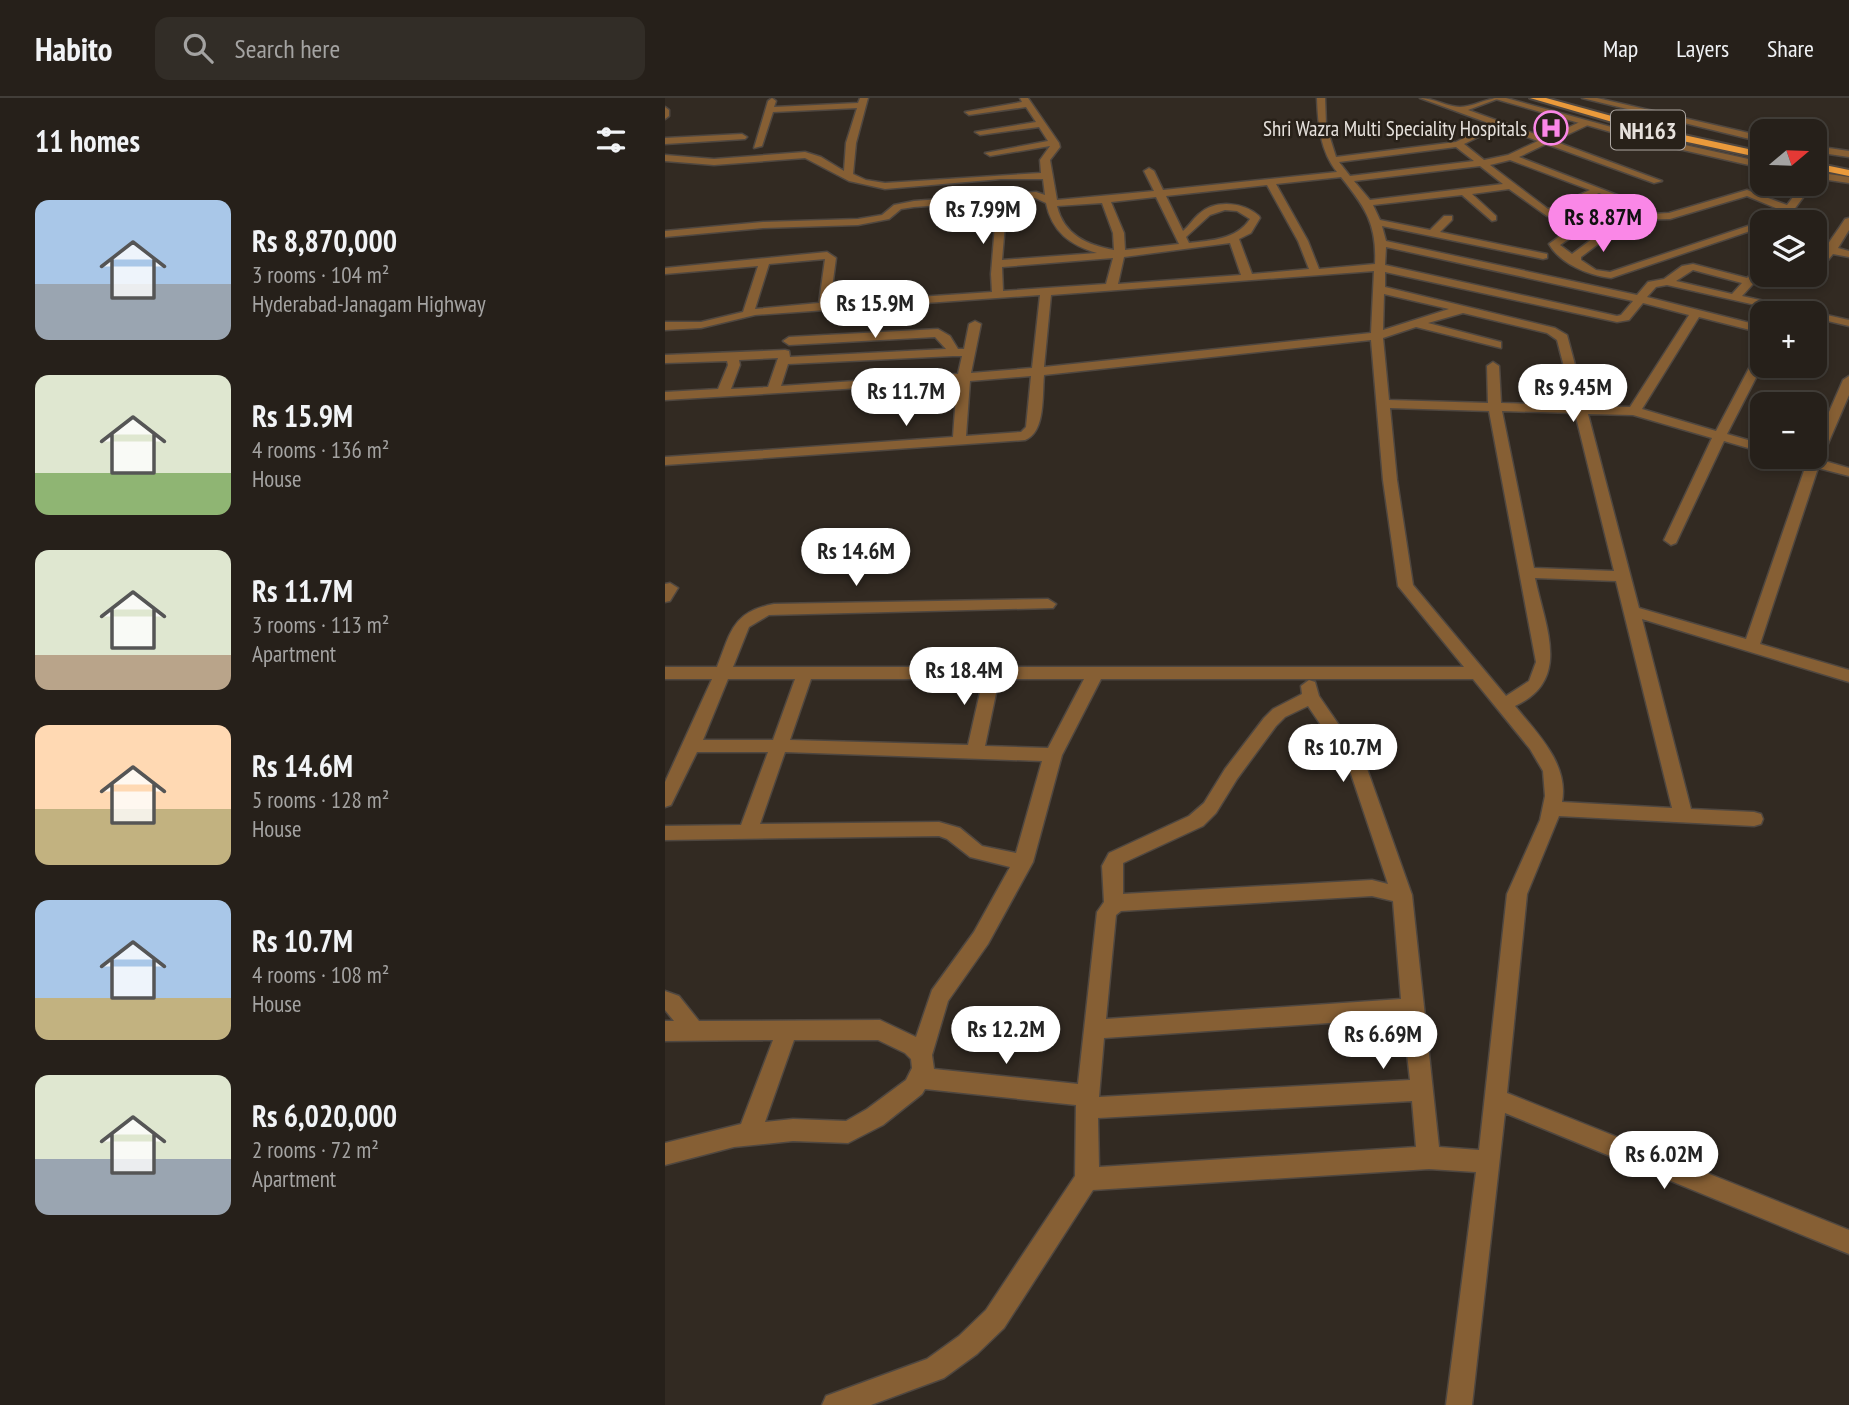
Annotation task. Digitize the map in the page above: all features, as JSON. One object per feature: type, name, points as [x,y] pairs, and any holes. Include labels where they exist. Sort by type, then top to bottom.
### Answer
[{"type":"highway","name":"NH163","points":[[1535,98],[1668,135],[1750,152]]},
{"type":"highway","name":"NH163","points":[[1552,98],[1640,122],[1750,146]]},
{"type":"highway","points":[[1827,162],[1849,167]]},
{"type":"highway","points":[[1827,168],[1849,173]]},
{"type":"street","points":[[757,146],[774,98]]},
{"type":"street","points":[[1424,98],[1657,181]]},
{"type":"street","points":[[1459,110],[1496,98],[1585,123],[1750,162]]},
{"type":"street","points":[[1586,98],[1750,136]]},
{"type":"street","points":[[1323,99],[1322,125],[1332,160],[1367,203],[1376,222],[1381,243],[1377,336],[1390,480],[1406,586],[1536,744],[1552,771],[1549,820],[1517,894],[1489,1162],[1459,1405]]},
{"type":"street","points":[[969,112],[1026,101],[1054,143],[1055,147],[1045,160],[1046,176],[1049,178],[1050,202],[1062,231],[1072,241],[1087,249],[1121,254]]},
{"type":"street","points":[[769,110],[863,102],[851,143],[848,170],[852,179]]},
{"type":"street","points":[[665,110],[665,116]]},
{"type":"street","points":[[665,234],[763,225],[858,222],[885,217],[904,206],[1036,195],[1042,195],[1056,204],[1484,163],[1511,157],[1585,123]]},
{"type":"street","points":[[980,132],[1041,124]]},
{"type":"street","points":[[1332,160],[1458,144],[1499,124]]},
{"type":"street","points":[[665,141],[742,137]]},
{"type":"street","points":[[990,153],[1054,143]]},
{"type":"street","points":[[1458,144],[1544,212],[1551,213],[1598,190]]},
{"type":"street","points":[[1827,151],[1849,154]]},
{"type":"street","points":[[665,158],[714,162],[805,155],[818,158],[835,172],[852,179],[885,185],[1022,175],[1046,176]]},
{"type":"street","points":[[1511,157],[1625,200]]},
{"type":"street","points":[[1149,172],[1182,240]]},
{"type":"street","points":[[1827,177],[1849,180]]},
{"type":"street","points":[[1270,182],[1303,241],[1315,272]]},
{"type":"street","points":[[885,185],[898,192],[904,206]]},
{"type":"street","points":[[1367,203],[1511,187]]},
{"type":"street","points":[[1465,192],[1492,218]]},
{"type":"street","points":[[1750,228],[1611,275],[1593,273],[1557,249],[1554,244],[1589,220],[1670,216],[1747,193],[1790,210],[1800,196]]},
{"type":"street","points":[[997,293],[1002,198]]},
{"type":"street","points":[[1105,199],[1118,227],[1121,254],[1111,287]]},
{"type":"street","points":[[997,264],[1121,254],[1182,240],[1208,244],[1234,239],[1247,231],[1255,219],[1253,214],[1235,208],[1212,210],[1204,214],[1197,226],[1182,240]]},
{"type":"street","points":[[1576,261],[1575,256],[1628,217]]},
{"type":"street","points":[[1433,233],[1448,218]]},
{"type":"street","points":[[1827,255],[1845,235],[1849,221]]},
{"type":"street","points":[[1376,222],[1543,256]]},
{"type":"street","points":[[1234,239],[1248,278]]},
{"type":"street","points":[[1381,243],[1640,299],[1750,326]]},
{"type":"street","points":[[1831,250],[1849,254]]},
{"type":"street","points":[[665,271],[827,255],[831,258],[824,306]]},
{"type":"street","points":[[748,313],[750,302],[764,274],[765,265],[762,262]]},
{"type":"street","points":[[773,390],[790,336],[824,306],[1378,267],[1612,318],[1625,318],[1652,285],[1668,282],[1750,282]]},
{"type":"street","points":[[1668,282],[1750,302]]},
{"type":"street","points":[[1734,298],[1750,283]]},
{"type":"street","points":[[1378,289],[1560,334],[1683,815]]},
{"type":"street","points":[[665,461],[1025,436],[1032,427],[1046,291]]},
{"type":"street","points":[[665,396],[964,377],[1377,336],[1462,309]]},
{"type":"street","points":[[665,326],[701,325],[748,313],[790,336],[954,353],[969,352]]},
{"type":"street","points":[[1634,411],[1696,313]]},
{"type":"street","points":[[1827,318],[1849,323]]},
{"type":"street","points":[[1413,323],[1497,345]]},
{"type":"street","points":[[959,441],[964,377],[975,324]]},
{"type":"street","points":[[665,359],[731,357],[790,336],[938,333],[946,339],[954,353]]},
{"type":"street","points":[[723,392],[734,365],[731,357]]},
{"type":"street","points":[[1493,366],[1495,407],[1544,662],[1539,683],[1530,692],[1502,705]]},
{"type":"street","points":[[1671,540],[1750,378]]},
{"type":"street","points":[[1827,431],[1849,380]]},
{"type":"street","points":[[1383,404],[1580,407],[1634,411],[1750,444]]},
{"type":"street","points":[[1827,466],[1849,472]]},
{"type":"street","points":[[1751,647],[1811,469]]},
{"type":"street","points":[[1527,573],[1622,576]]},
{"type":"street","points":[[665,800],[724,671],[742,624],[767,609],[1048,604]]},
{"type":"street","points":[[1632,611],[1849,676]]},
{"type":"street","points":[[748,832],[806,671]]},
{"type":"street","points":[[975,752],[993,672]]},
{"type":"street","points":[[665,1154],[749,1134],[793,1130],[848,1132],[875,1117],[914,1087],[923,1069],[921,1055],[939,997],[981,938],[1023,862],[1053,755],[1095,672]]},
{"type":"street","points":[[665,673],[1478,673]]},
{"type":"street","points":[[1307,673],[1311,697],[1356,763],[1402,895],[1407,923],[1408,963],[1429,1158]]},
{"type":"street","points":[[1114,905],[1112,866],[1116,858],[1196,821],[1210,808],[1231,774],[1270,722],[1279,713],[1311,697]]},
{"type":"street","points":[[691,746],[778,746],[1053,755]]},
{"type":"street","points":[[1551,809],[1754,819]]},
{"type":"street","points":[[665,833],[939,829],[953,833],[977,852],[1023,862]]},
{"type":"street","points":[[835,1405],[935,1369],[968,1345],[995,1319],[1087,1179],[1088,1102],[1094,1029],[1107,912],[1114,905],[1146,900],[1372,888],[1402,895]]},
{"type":"street","points":[[665,1000],[672,1003],[694,1031]]},
{"type":"street","points":[[1094,1029],[1413,1008]]},
{"type":"street","points":[[665,1031],[880,1030],[913,1046],[921,1055]]},
{"type":"street","points":[[749,1134],[787,1031]]},
{"type":"street","points":[[919,1078],[1088,1102],[1423,1090]]},
{"type":"street","points":[[1496,1099],[1849,1242]]},
{"type":"street","points":[[1087,1179],[1429,1158],[1489,1162]]},
{"type":"place","name":"Shri Wazra Multi Speciality Hospitals","points":[[1551,128]]}]
